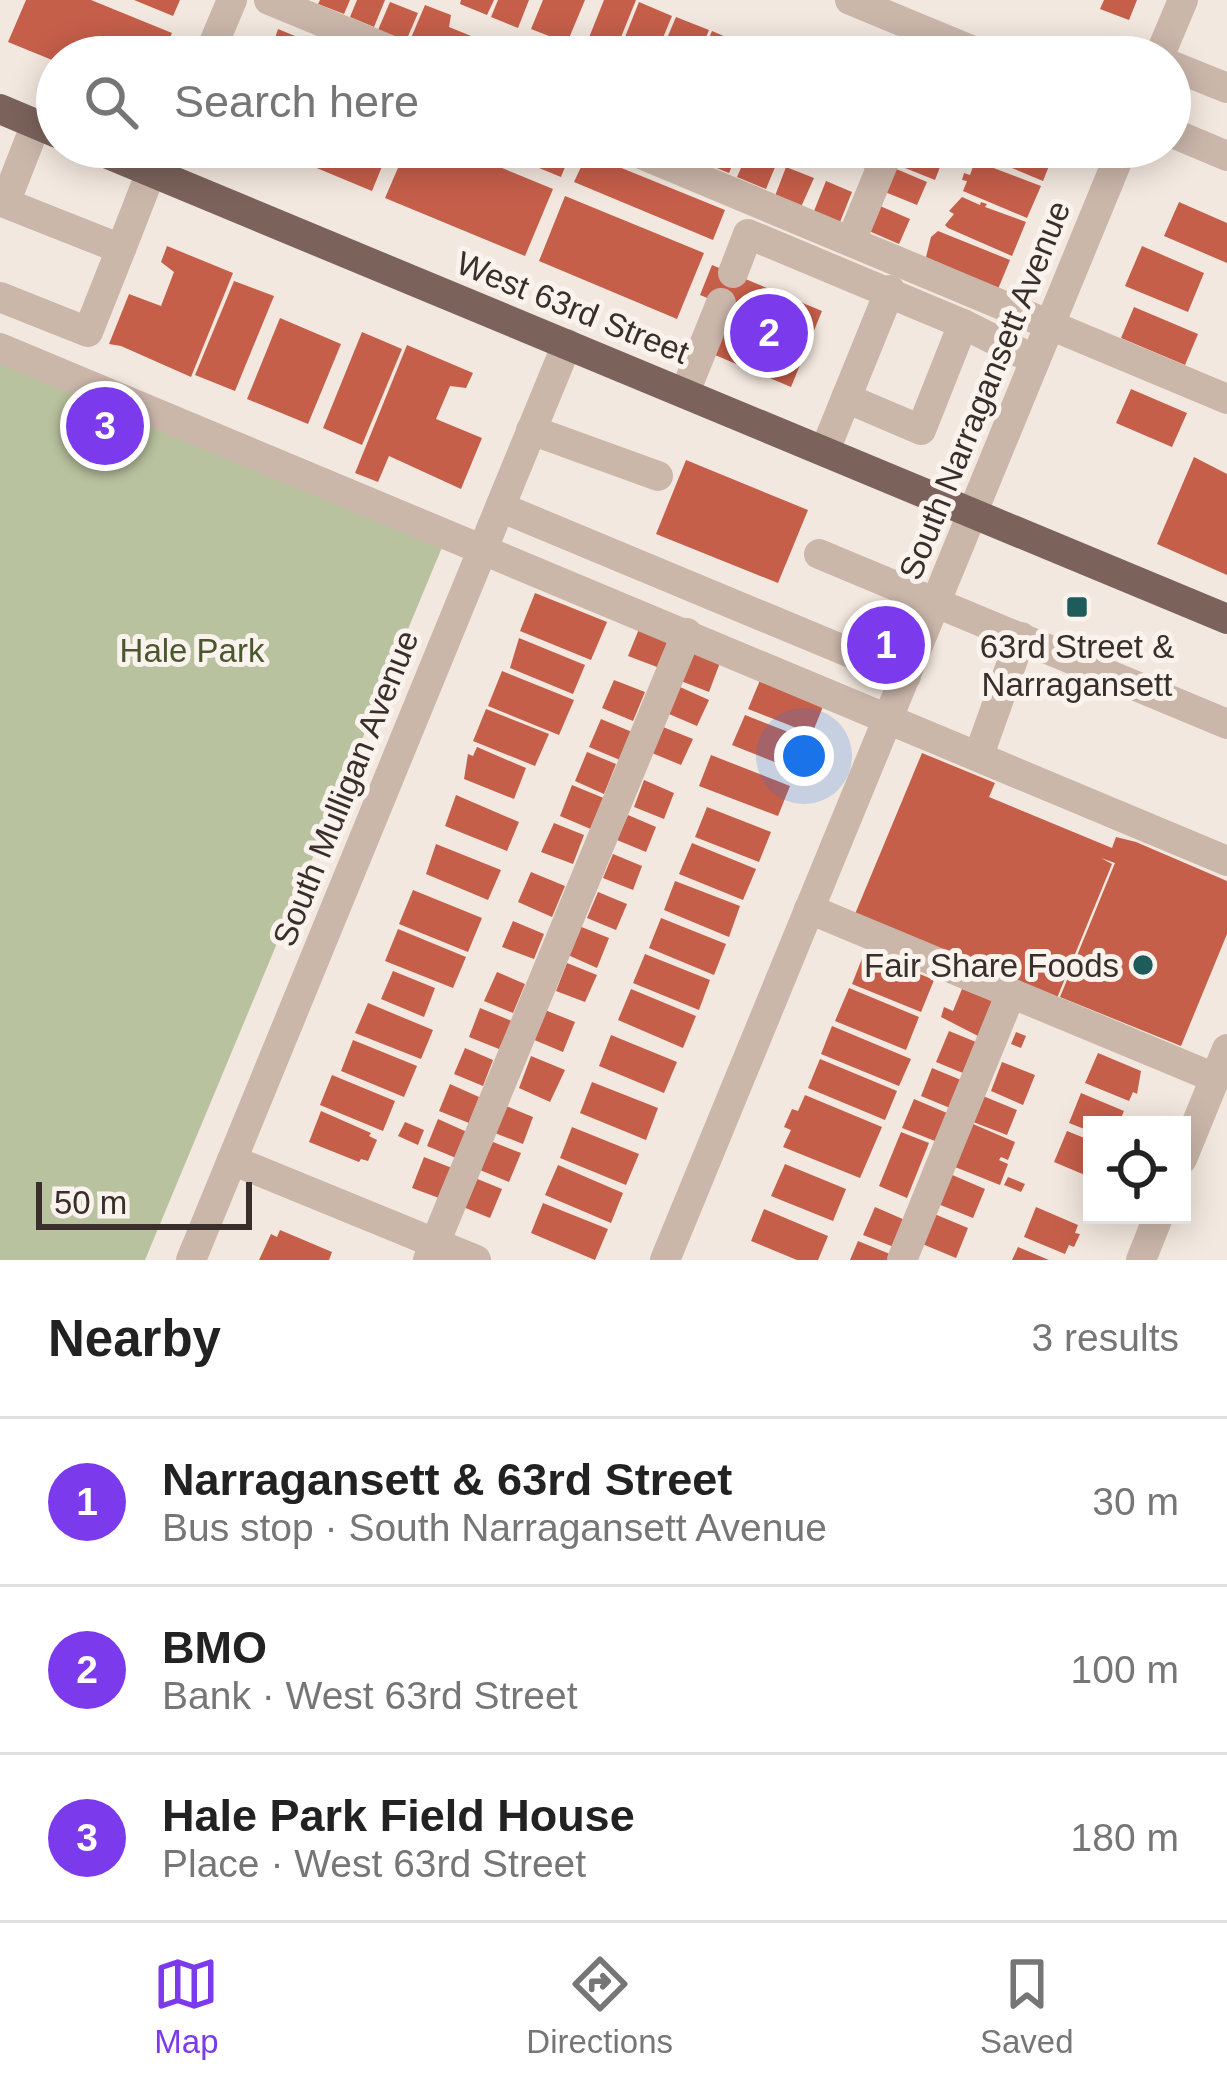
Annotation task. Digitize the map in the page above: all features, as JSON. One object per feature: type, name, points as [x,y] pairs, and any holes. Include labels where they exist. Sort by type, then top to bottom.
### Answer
[{"type":"main road","points":[[0,110],[36,125]]},
{"type":"main road","name":"West 63rd Street","points":[[167,168],[567,344],[1227,619]]},
{"type":"street","points":[[217,36],[232,0]]},
{"type":"street","points":[[269,0],[356,36]]},
{"type":"street","points":[[850,0],[913,36]]},
{"type":"street","points":[[1168,36],[1183,0]]},
{"type":"street","points":[[1191,73],[1227,88]]},
{"type":"street","points":[[1191,141],[1227,156]]},
{"type":"street","points":[[36,149],[3,209],[121,249]]},
{"type":"street","points":[[0,297],[88,332],[159,168]]},
{"type":"street","points":[[675,168],[1227,399]]},
{"type":"street","points":[[851,241],[881,168]]},
{"type":"street","name":"South Narragansett Avenue","points":[[664,1260],[1114,168]]},
{"type":"street","points":[[733,273],[748,234],[890,290],[1035,361]]},
{"type":"street","points":[[825,450],[890,290]]},
{"type":"street","points":[[685,392],[721,303]]},
{"type":"street","points":[[846,398],[920,430],[963,324]]},
{"type":"street","name":"South Mulligan Avenue","points":[[191,1260],[567,344]]},
{"type":"street","points":[[0,348],[979,755],[1224,849]]},
{"type":"street","points":[[531,430],[658,476]]},
{"type":"street","points":[[500,508],[906,676]]},
{"type":"street","points":[[819,554],[1227,724]]},
{"type":"street","points":[[432,1252],[687,633]]},
{"type":"street","points":[[979,755],[1021,638]]},
{"type":"street","points":[[809,909],[1011,993],[1221,1063],[1191,1137]]},
{"type":"street","points":[[902,1260],[1011,993]]},
{"type":"street","points":[[232,1160],[432,1252],[476,1260]]},
{"type":"street","points":[[1141,1260],[1155,1224]]},
{"type":"green space","name":"Hale Park","points":[[0,360],[443,545],[145,1260],[0,1260]]},
{"type":"building","points":[[26,0],[91,0],[172,33],[36,36],[36,53],[8,42]]},
{"type":"building","points":[[134,0],[180,0],[173,16]]},
{"type":"building","points":[[320,0],[350,0],[344,14],[318,4]]},
{"type":"building","points":[[357,0],[385,0],[374,27],[350,17]]},
{"type":"building","points":[[461,0],[494,0],[487,15],[460,4]]},
{"type":"building","points":[[498,0],[529,0],[518,28],[491,17]]},
{"type":"building","points":[[543,0],[585,0],[570,36],[549,36],[531,29]]},
{"type":"building","points":[[604,0],[636,0],[621,36],[590,36]]},
{"type":"building","points":[[1104,0],[1137,0],[1129,20],[1100,9]]},
{"type":"building","points":[[390,2],[418,13],[408,36],[378,30]]},
{"type":"building","points":[[639,2],[672,16],[664,36],[625,36]]},
{"type":"building","points":[[425,5],[451,15],[449,27],[471,36],[412,36]]},
{"type":"building","points":[[676,17],[709,30],[707,36],[668,36]]},
{"type":"building","points":[[317,168],[381,168],[372,191]]},
{"type":"building","points":[[398,168],[502,168],[553,189],[525,256],[385,198]]},
{"type":"building","points":[[539,168],[565,168],[561,177]]},
{"type":"building","points":[[580,168],[622,168],[725,210],[713,240],[574,182]]},
{"type":"building","points":[[741,168],[775,168],[766,189],[737,177]]},
{"type":"building","points":[[786,168],[814,178],[801,207],[775,196]]},
{"type":"building","points":[[894,168],[927,182],[917,205],[885,192]]},
{"type":"building","points":[[905,168],[940,168],[935,180]]},
{"type":"building","points":[[972,168],[993,168],[1041,186],[1027,218],[963,191],[964,173],[970,175]]},
{"type":"building","points":[[1012,168],[1048,168],[1043,181]]},
{"type":"building","points":[[826,181],[852,192],[840,222],[814,211]]},
{"type":"building","points":[[565,196],[704,253],[677,319],[539,261]]},
{"type":"building","points":[[962,197],[1026,222],[1012,256],[945,225],[954,214],[949,211]]},
{"type":"building","points":[[1179,202],[1227,223],[1227,263],[1164,236]]},
{"type":"building","points":[[880,206],[910,219],[899,244],[869,231]]},
{"type":"building","points":[[938,231],[1010,260],[998,289],[926,257],[931,237]]},
{"type":"building","points":[[167,246],[233,273],[191,377],[109,344],[129,294],[161,306],[174,272],[161,262]]},
{"type":"building","points":[[1142,246],[1204,273],[1188,312],[1125,286]]},
{"type":"building","points":[[712,265],[822,311],[791,387],[715,355],[734,309],[700,295]]},
{"type":"building","points":[[234,281],[274,296],[235,391],[195,375]]},
{"type":"building","points":[[1134,307],[1198,334],[1185,365],[1121,338]]},
{"type":"building","points":[[280,318],[341,344],[308,424],[247,399]]},
{"type":"building","points":[[362,332],[402,349],[362,445],[323,428]]},
{"type":"building","points":[[407,345],[473,373],[466,388],[450,386],[436,419],[482,438],[461,489],[389,456],[378,482],[355,473]]},
{"type":"building","points":[[1131,389],[1187,413],[1172,447],[1116,423]]},
{"type":"building","points":[[100,421],[124,432],[120,440],[96,431]]},
{"type":"building","points":[[1194,457],[1227,474],[1227,575],[1157,544]]},
{"type":"building","points":[[686,460],[808,510],[778,583],[656,534]]},
{"type":"building","points":[[535,593],[607,622],[591,660],[520,631]]},
{"type":"building","points":[[641,624],[670,636],[657,667],[628,656]]},
{"type":"building","points":[[519,638],[585,665],[573,694],[510,668]]},
{"type":"building","points":[[694,649],[721,660],[709,692],[681,681]]},
{"type":"building","points":[[502,671],[574,700],[559,735],[488,706]]},
{"type":"building","points":[[761,678],[824,704],[812,734],[748,709]]},
{"type":"building","points":[[614,680],[645,692],[633,721],[602,708]]},
{"type":"building","points":[[680,687],[709,700],[697,726],[669,714]]},
{"type":"building","points":[[486,709],[549,734],[535,766],[473,741]]},
{"type":"building","points":[[745,715],[809,740],[797,771],[732,745]]},
{"type":"building","points":[[601,719],[632,732],[620,760],[589,747]]},
{"type":"building","points":[[663,727],[693,739],[681,765],[652,753]]},
{"type":"building","points":[[477,747],[526,768],[514,799],[464,779],[468,754],[473,756]]},
{"type":"building","points":[[587,752],[616,764],[604,794],[575,781]]},
{"type":"building","points":[[922,753],[995,783],[989,797],[1112,848],[1116,837],[1136,842],[1227,881],[1227,934],[1181,1046],[1060,997],[1115,863],[1101,858],[1112,864],[1057,998],[855,914]]},
{"type":"building","points":[[711,755],[790,786],[778,816],[699,786]]},
{"type":"building","points":[[644,780],[674,793],[664,819],[634,807]]},
{"type":"building","points":[[572,785],[606,799],[593,830],[560,816]]},
{"type":"building","points":[[456,795],[519,822],[507,851],[445,826]]},
{"type":"building","points":[[707,807],[771,832],[759,862],[695,837]]},
{"type":"building","points":[[628,815],[656,827],[646,852],[617,840]]},
{"type":"building","points":[[554,823],[584,835],[573,864],[541,852]]},
{"type":"building","points":[[692,843],[756,869],[743,900],[679,874]]},
{"type":"building","points":[[436,844],[501,870],[488,900],[426,874]]},
{"type":"building","points":[[613,854],[642,866],[633,890],[603,878]]},
{"type":"building","points":[[531,872],[565,886],[552,917],[518,902]]},
{"type":"building","points":[[675,881],[740,906],[729,937],[664,910]]},
{"type":"building","points":[[413,890],[482,918],[468,952],[399,924]]},
{"type":"building","points":[[598,892],[627,904],[616,930],[587,918]]},
{"type":"building","points":[[661,918],[726,944],[714,975],[649,948]]},
{"type":"building","points":[[513,921],[544,934],[534,959],[502,947]]},
{"type":"building","points":[[579,926],[609,938],[597,968],[568,955]]},
{"type":"building","points":[[398,929],[466,957],[453,988],[385,961]]},
{"type":"building","points":[[865,951],[934,980],[921,1012],[852,984]]},
{"type":"building","points":[[645,954],[710,980],[699,1010],[633,983]]},
{"type":"building","points":[[567,963],[597,975],[585,1002],[556,991]]},
{"type":"building","points":[[393,971],[435,988],[424,1017],[381,999]]},
{"type":"building","points":[[497,972],[525,984],[513,1013],[484,1001]]},
{"type":"building","points":[[849,988],[919,1017],[906,1050],[835,1021]]},
{"type":"building","points":[[631,989],[696,1016],[683,1048],[618,1020]]},
{"type":"building","points":[[962,989],[992,1001],[978,1036],[941,1017],[944,1007],[953,1011]]},
{"type":"building","points":[[368,1003],[433,1030],[421,1059],[355,1033]]},
{"type":"building","points":[[480,1008],[512,1021],[499,1049],[469,1037]]},
{"type":"building","points":[[545,1010],[575,1022],[563,1052],[532,1039]]},
{"type":"building","points":[[832,1026],[911,1059],[899,1086],[821,1054]]},
{"type":"building","points":[[949,1031],[976,1042],[963,1073],[936,1062]]},
{"type":"building","points":[[1016,1032],[1026,1036],[1021,1048],[1011,1044]]},
{"type":"building","points":[[611,1035],[677,1062],[664,1093],[599,1066]]},
{"type":"building","points":[[353,1040],[417,1066],[404,1097],[341,1071]]},
{"type":"building","points":[[465,1048],[493,1060],[483,1086],[454,1074]]},
{"type":"building","points":[[1098,1053],[1141,1071],[1137,1094],[1133,1092],[1129,1101],[1085,1083]]},
{"type":"building","points":[[531,1056],[565,1070],[550,1102],[519,1088]]},
{"type":"building","points":[[820,1059],[897,1091],[885,1120],[808,1088]]},
{"type":"building","points":[[1002,1062],[1035,1075],[1023,1105],[991,1091]]},
{"type":"building","points":[[932,1068],[961,1080],[950,1108],[921,1096]]},
{"type":"building","points":[[332,1075],[395,1101],[383,1131],[320,1105]]},
{"type":"building","points":[[592,1082],[658,1108],[646,1140],[580,1113]]},
{"type":"building","points":[[450,1084],[479,1097],[469,1123],[439,1111]]},
{"type":"building","points":[[1081,1093],[1124,1111],[1122,1116],[1083,1116],[1083,1128],[1069,1123]]},
{"type":"building","points":[[805,1095],[882,1127],[860,1178],[783,1147],[791,1130],[784,1127]]},
{"type":"building","points":[[983,1096],[1017,1110],[1007,1135],[973,1122]]},
{"type":"building","points":[[914,1099],[947,1113],[935,1141],[902,1128]]},
{"type":"building","points":[[506,1106],[533,1117],[523,1144],[495,1133]]},
{"type":"building","points":[[321,1111],[371,1133],[377,1140],[368,1161],[359,1162],[309,1142]]},
{"type":"building","points":[[438,1119],[467,1132],[456,1158],[427,1146]]},
{"type":"building","points":[[405,1122],[424,1130],[418,1145],[398,1136]]},
{"type":"building","points":[[973,1124],[1015,1142],[1008,1160],[999,1160],[1008,1164],[1000,1185],[955,1167]]},
{"type":"building","points":[[572,1127],[639,1154],[626,1185],[560,1158]]},
{"type":"building","points":[[1067,1131],[1083,1137],[1083,1174],[1054,1162]]},
{"type":"building","points":[[901,1132],[929,1143],[907,1198],[879,1186]]},
{"type":"building","points":[[493,1142],[521,1153],[509,1182],[480,1170]]},
{"type":"building","points":[[424,1157],[452,1168],[439,1198],[412,1188]]},
{"type":"building","points":[[785,1164],[846,1189],[833,1221],[771,1196]]},
{"type":"building","points":[[558,1165],[623,1193],[611,1223],[545,1195]]},
{"type":"building","points":[[950,1174],[985,1189],[973,1218],[938,1204]]},
{"type":"building","points":[[1008,1177],[1025,1184],[1021,1192],[1004,1185]]},
{"type":"building","points":[[475,1178],[502,1189],[490,1218],[463,1207]]},
{"type":"building","points":[[543,1203],[608,1229],[595,1260],[531,1233]]},
{"type":"building","points":[[875,1207],[905,1220],[894,1247],[863,1235]]},
{"type":"building","points":[[1036,1207],[1078,1225],[1075,1233],[1080,1234],[1065,1254],[1024,1237]]},
{"type":"building","points":[[764,1209],[828,1236],[818,1260],[797,1260],[751,1241]]},
{"type":"building","points":[[932,1213],[968,1228],[956,1258],[920,1243]]},
{"type":"building","points":[[280,1230],[332,1252],[329,1260],[259,1260],[271,1234],[277,1237]]},
{"type":"building","points":[[858,1241],[890,1254],[888,1260],[850,1260]]},
{"type":"building","points":[[1018,1247],[1049,1260],[1012,1260]]},
{"type":"place","name":"BMO","points":[[769,333]]},
{"type":"place","name":"Hale Park Field House","points":[[105,426]]},
{"type":"place","name":"63rd Street & Narragansett","points":[[1077,607]]},
{"type":"place","name":"Narragansett & 63rd Street","points":[[886,645]]},
{"type":"place","name":"Fair Share Foods","points":[[1143,965]]}]
